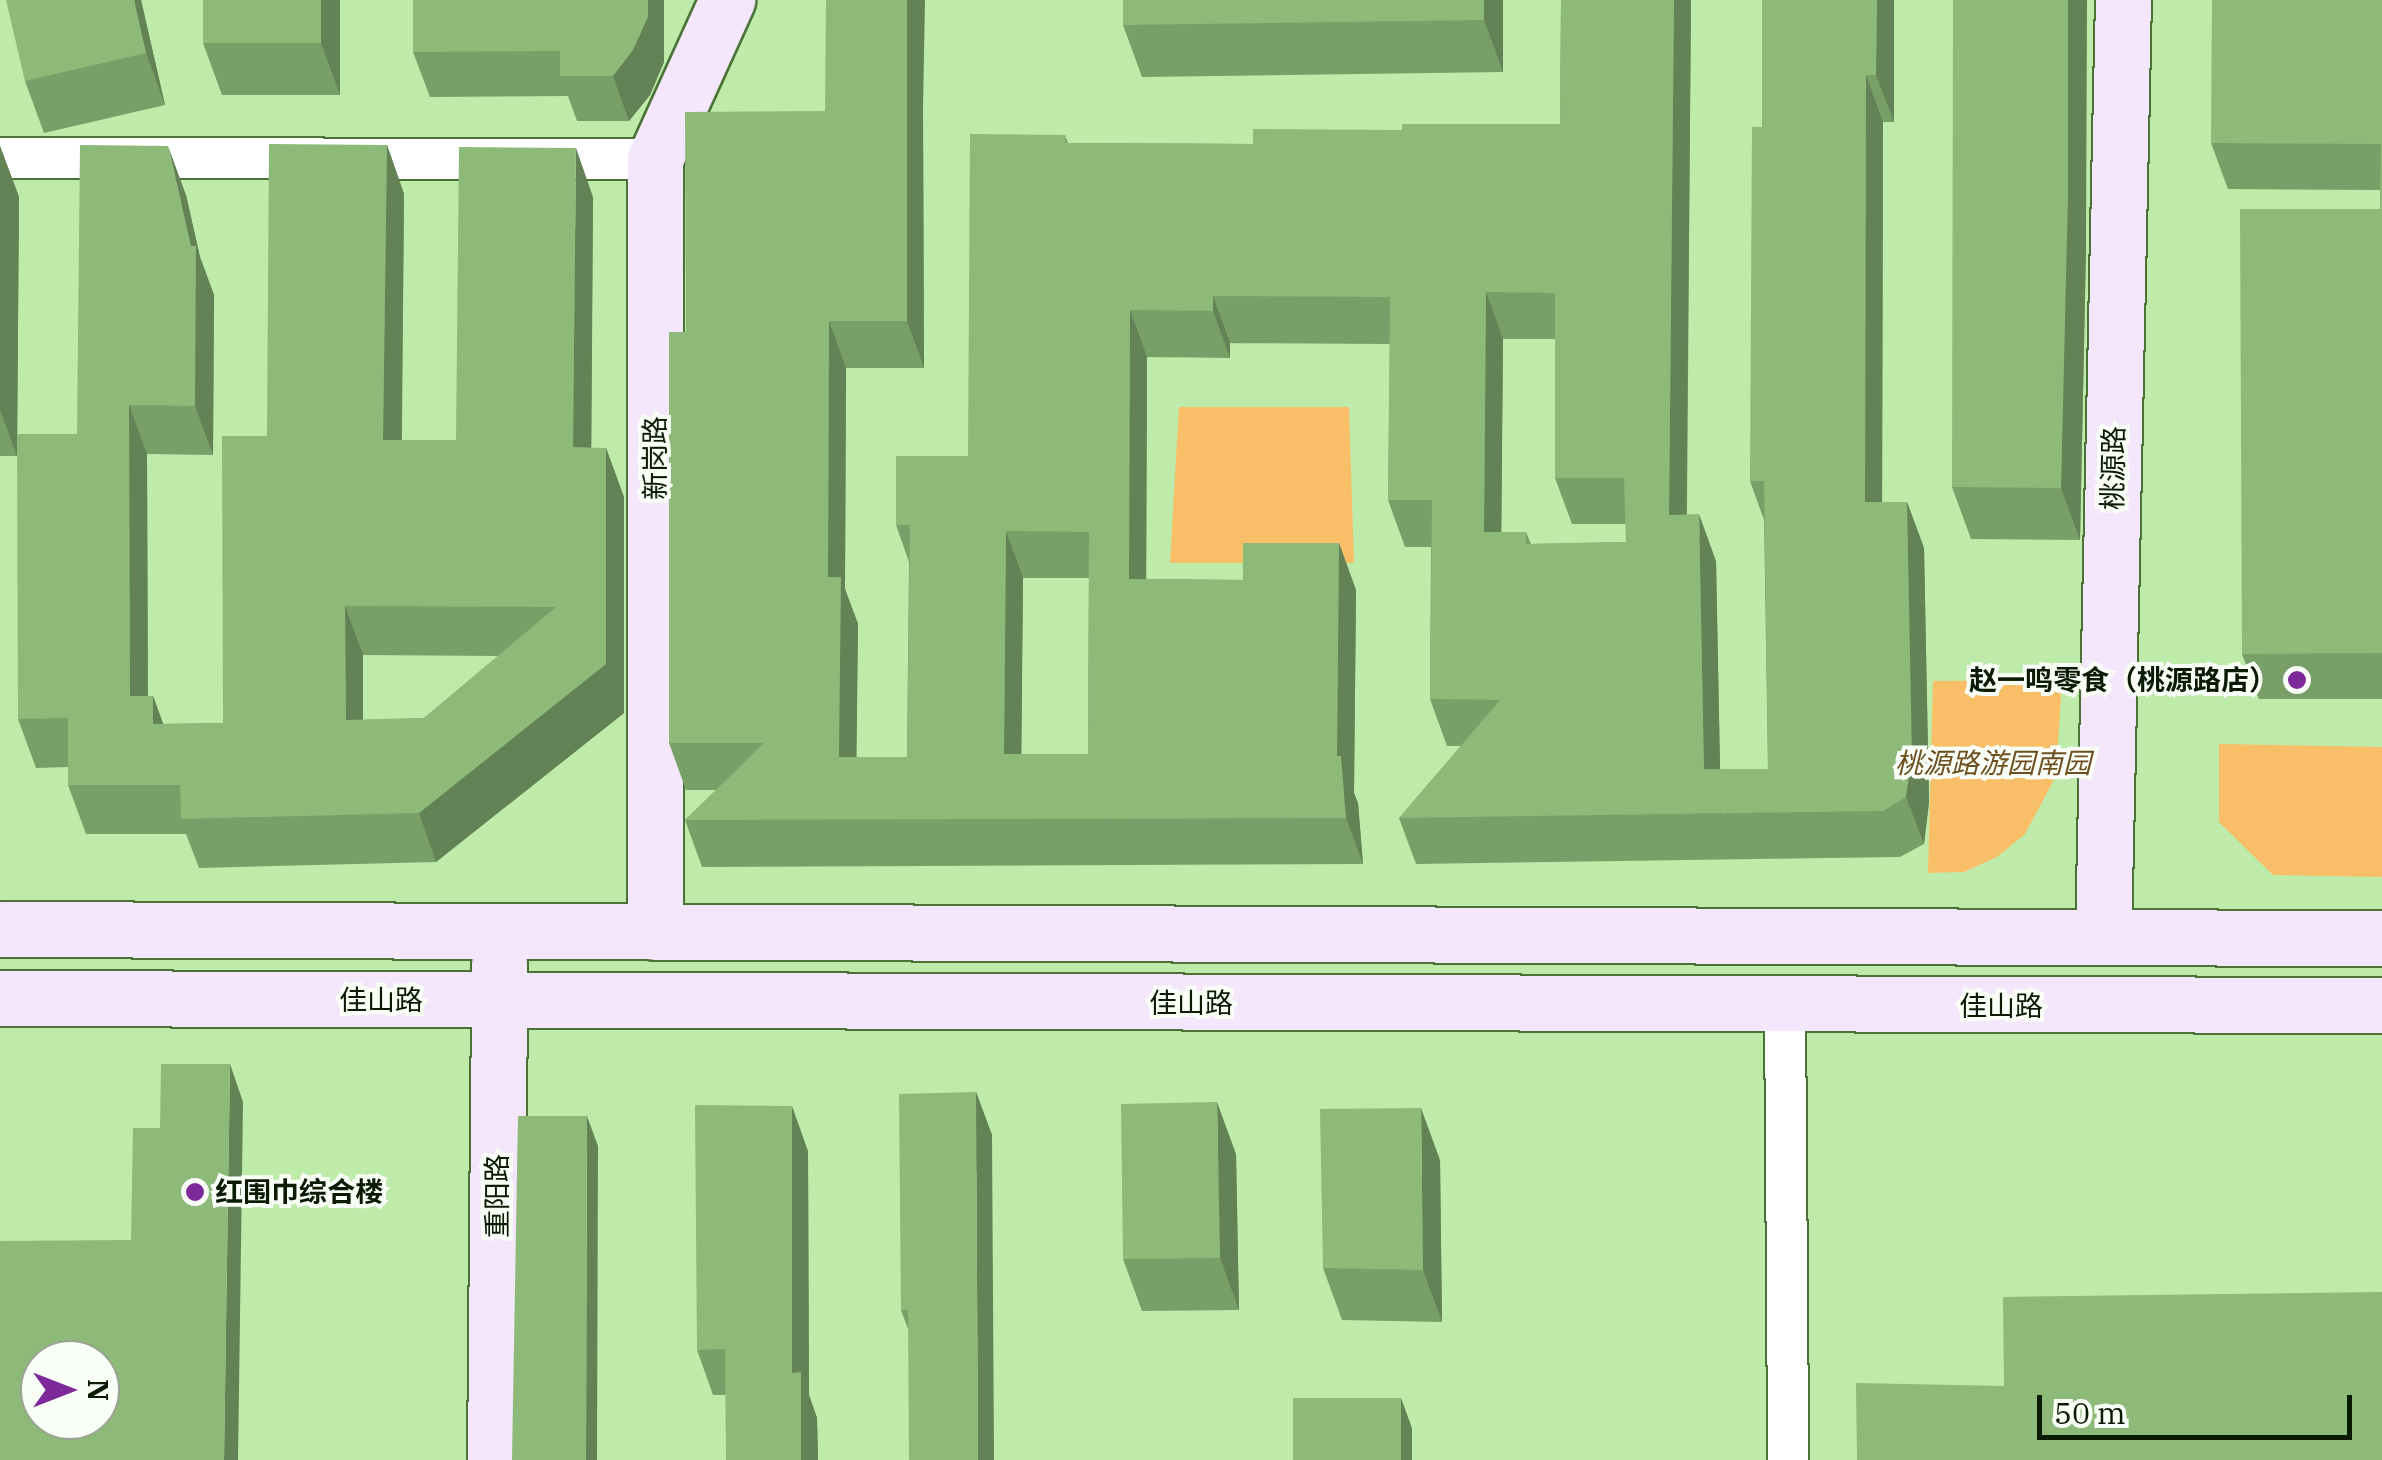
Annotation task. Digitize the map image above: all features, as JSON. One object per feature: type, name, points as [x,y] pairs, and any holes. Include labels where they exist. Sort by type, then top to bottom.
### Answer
[{"type":"street","name":"新岗路","points":[[656,932],[656,160],[728,0]]},
{"type":"street","name":"桃源路","points":[[2104,937],[2123,0]]},
{"type":"street","points":[[0,158],[656,160]]},
{"type":"street","points":[[0,929],[2382,938]]},
{"type":"street","name":"重阳路","points":[[495,1460],[499,931]]},
{"type":"street","name":"佳山路","points":[[0,998],[2382,1005]]},
{"type":"street","points":[[1786,1005],[1788,1460]]},
{"type":"green space","points":[[1179,407],[1349,407],[1354,563],[1170,563]]},
{"type":"green space","name":"桃源路游园南园","points":[[2062,680],[2056,776],[2025,834],[1997,857],[1964,872],[1928,873],[1933,681]]},
{"type":"green space","points":[[2219,744],[2382,747],[2382,877],[2273,875],[2219,822]]},
{"type":"building","points":[[6,0],[134,0],[146,53],[25,81]]},
{"type":"building","points":[[203,0],[321,0],[321,43],[203,43]]},
{"type":"building","points":[[413,0],[648,0],[648,17],[633,50],[613,76],[560,76],[560,51],[413,52]]},
{"type":"building","points":[[826,0],[907,0],[907,321],[829,321],[828,577],[841,577],[839,757],[907,757],[910,525],[896,525],[896,456],[968,456],[970,134],[1065,135],[1065,143],[1253,144],[1253,129],[1402,130],[1402,124],[1560,124],[1561,0],[1674,0],[1669,515],[1699,514],[1704,769],[1768,769],[1764,481],[1750,481],[1752,127],[1762,127],[1762,0],[1877,0],[1876,75],[1866,75],[1865,502],[1907,502],[1912,756],[1906,797],[1883,811],[1399,818],[1500,700],[1430,699],[1432,500],[1388,500],[1390,297],[1213,296],[1213,311],[1130,310],[1129,579],[1243,580],[1243,543],[1339,543],[1337,756],[1341,756],[1346,818],[685,820],[764,743],[669,743],[669,332],[686,332],[685,112],[825,111]],"holes":[[[1486,292],[1555,293],[1555,478],[1624,478],[1626,542],[1526,544],[1526,532],[1484,532]],[[1006,531],[1089,532],[1088,754],[1004,754]]]},
{"type":"building","points":[[1123,0],[1484,0],[1484,20],[1123,25]]},
{"type":"building","points":[[1953,0],[2068,0],[2061,488],[1952,487]]},
{"type":"building","points":[[2212,0],[2382,0],[2382,653],[2242,654],[2240,209],[2380,209],[2381,144],[2211,143]]},
{"type":"building","points":[[269,144],[387,145],[383,440],[456,440],[459,147],[576,148],[573,447],[606,448],[606,664],[419,813],[181,819],[180,785],[68,785],[68,718],[18,719],[17,434],[77,434],[80,145],[168,146],[191,246],[196,246],[195,406],[129,405],[130,696],[153,696],[153,724],[223,723],[222,436],[267,436]],"holes":[[[345,606],[556,607],[424,718],[346,720]]]},
{"type":"building","points":[[161,1064],[230,1064],[224,1460],[0,1460],[0,1241],[131,1240],[133,1128],[160,1128]]},
{"type":"building","points":[[976,1092],[978,1460],[909,1460],[908,1310],[901,1310],[899,1094]]},
{"type":"building","points":[[1217,1102],[1220,1258],[1123,1259],[1121,1104]]},
{"type":"building","points":[[695,1105],[792,1106],[792,1373],[801,1372],[801,1460],[726,1460],[725,1349],[697,1350]]},
{"type":"building","points":[[1421,1108],[1423,1270],[1323,1268],[1320,1109]]},
{"type":"building","points":[[518,1116],[587,1116],[586,1460],[512,1460]]},
{"type":"building","points":[[2382,1292],[2382,1460],[1857,1460],[1856,1383],[2004,1386],[2003,1297]]},
{"type":"building","points":[[1293,1398],[1401,1398],[1401,1460],[1293,1460]]},
{"type":"place","name":"赵一鸣零食（桃源路店）","points":[[2297,680]]},
{"type":"place","name":"红围巾综合楼","points":[[195,1192]]}]
